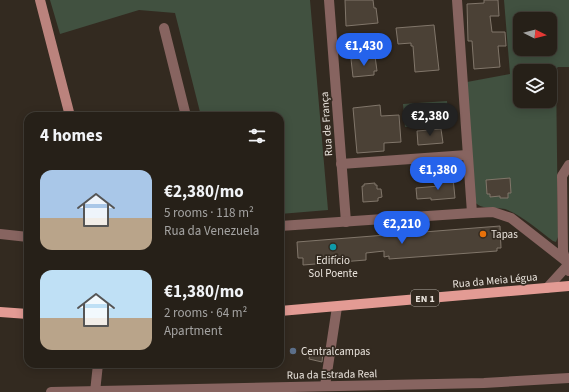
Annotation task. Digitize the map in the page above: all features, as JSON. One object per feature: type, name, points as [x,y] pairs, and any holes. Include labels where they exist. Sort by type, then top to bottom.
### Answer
[{"type":"main road","name":"Rua da Meia Légua","points":[[284,311],[569,286]]},
{"type":"main road","points":[[0,312],[24,314]]},
{"type":"street","points":[[40,0],[69,112]]},
{"type":"street","name":"Rua de França","points":[[329,0],[346,222]]},
{"type":"street","points":[[457,0],[472,213]]},
{"type":"street","points":[[164,28],[185,112]]},
{"type":"street","points":[[341,164],[467,155]]},
{"type":"street","points":[[568,265],[563,252],[562,176],[569,165]]},
{"type":"street","points":[[284,226],[494,212],[511,218],[568,265]]},
{"type":"street","points":[[0,234],[24,237]]},
{"type":"street","points":[[547,288],[568,265]]},
{"type":"street","points":[[325,386],[337,307]]},
{"type":"street","points":[[95,392],[98,368]]},
{"type":"street","name":"Rua da Estrada Real","points":[[51,392],[484,383],[569,378]]},
{"type":"green space","points":[[50,0],[310,0],[328,210],[284,214],[284,112],[200,112],[175,13],[139,10],[60,34]]},
{"type":"green space","points":[[504,0],[569,0],[569,67],[557,68],[557,64],[513,64],[513,108],[556,108],[558,237],[556,242],[524,219],[505,209],[485,207],[478,205],[475,202],[467,82],[510,74]]},
{"type":"green space","points":[[447,101],[449,124],[405,127],[403,104]]},
{"type":"building","points":[[345,0],[373,0],[374,8],[376,8],[378,23],[346,26]]},
{"type":"building","points":[[484,0],[498,0],[499,16],[490,16],[492,32],[505,32],[506,46],[498,46],[500,67],[474,69],[472,41],[468,41],[467,4],[484,3]]},
{"type":"building","points":[[434,25],[439,70],[415,72],[413,46],[411,46],[411,43],[398,44],[396,28]]},
{"type":"building","points":[[375,56],[377,71],[374,71],[374,75],[353,77],[351,59]]},
{"type":"building","points":[[380,105],[381,116],[399,115],[401,142],[384,143],[384,151],[357,153],[353,108]]},
{"type":"building","points":[[441,129],[443,143],[418,145],[417,131]]},
{"type":"building","points":[[453,178],[455,198],[431,200],[431,198],[417,199],[416,188],[439,186],[438,179]]},
{"type":"building","points":[[510,178],[511,193],[508,193],[508,198],[500,198],[500,196],[490,197],[490,194],[487,194],[486,180]]},
{"type":"building","points":[[375,183],[375,185],[377,185],[377,189],[381,189],[382,197],[378,198],[378,201],[363,202],[362,186],[364,186],[364,184]]},
{"type":"building","points":[[500,226],[501,248],[497,248],[497,251],[389,259],[389,256],[384,257],[384,251],[366,253],[366,260],[303,265],[303,258],[298,258],[297,242]]},
{"type":"building","points":[[311,351],[323,353],[322,362],[309,359]]},
{"type":"place","name":"Tapas","points":[[483,234]]},
{"type":"place","name":"Edifício Sol Poente","points":[[333,247]]},
{"type":"place","name":"Centralcampas","points":[[293,351]]}]
